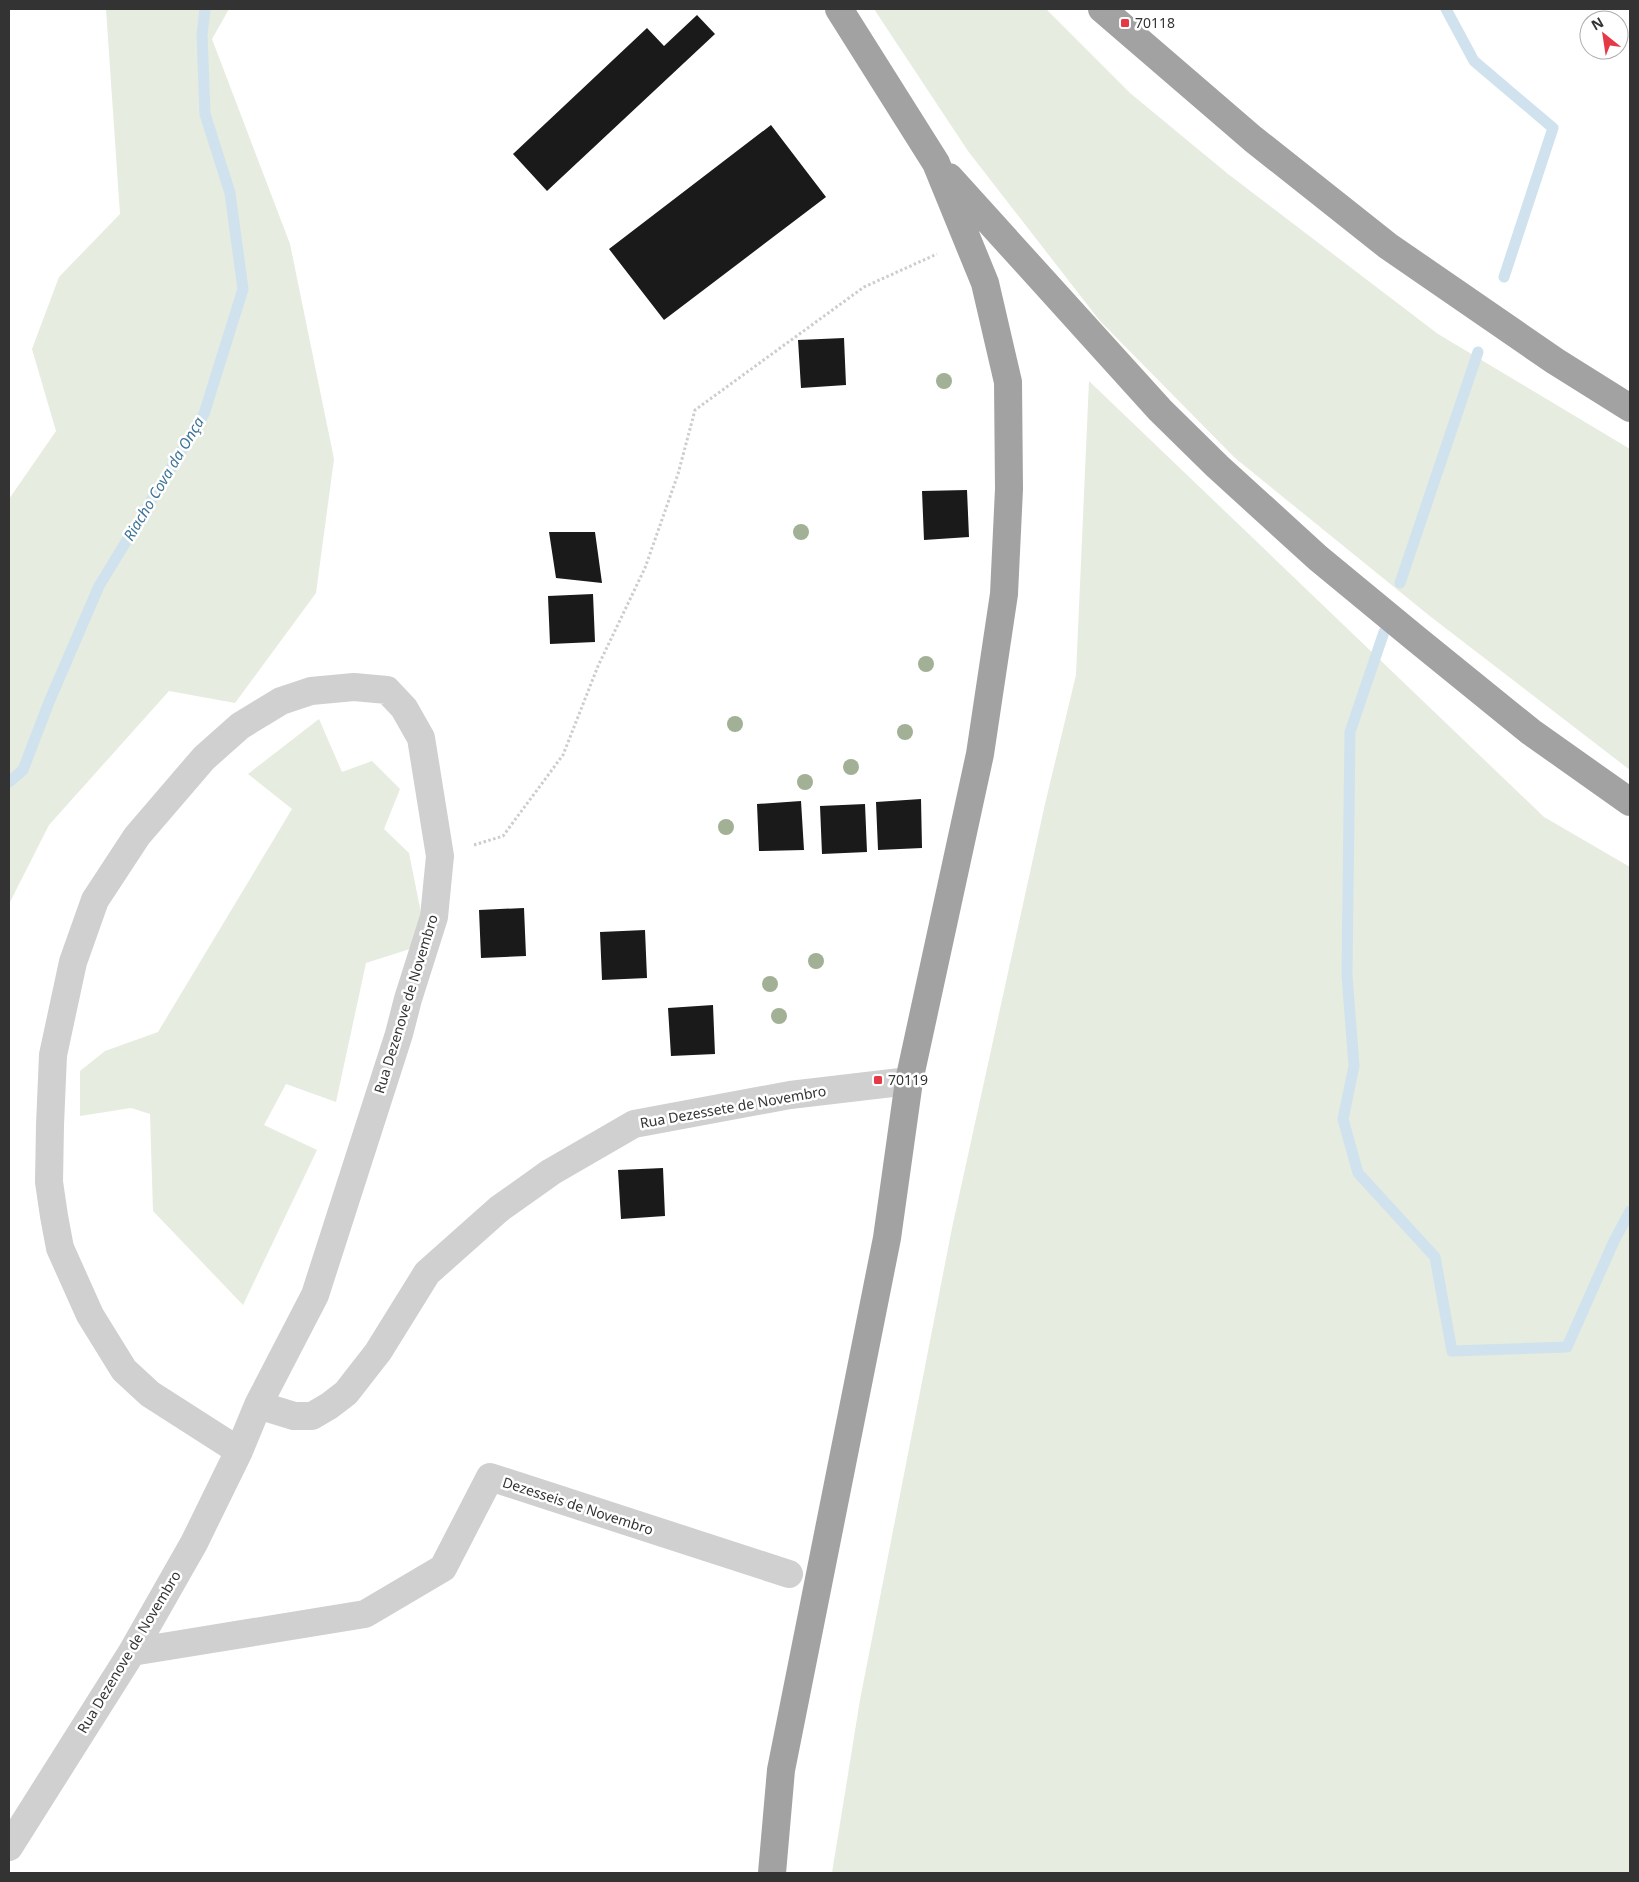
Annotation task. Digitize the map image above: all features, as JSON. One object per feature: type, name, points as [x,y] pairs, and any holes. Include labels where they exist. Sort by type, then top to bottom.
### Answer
[{"type":"highway","points":[[772,1873],[781,1770],[887,1238],[909,1081],[980,754],[1004,594],[1009,490],[1008,382],[985,283],[936,163],[839,9]]},
{"type":"highway","points":[[1102,9],[1253,139],[1388,246],[1555,361],[1630,408]]},
{"type":"highway","points":[[936,163],[1160,410],[1216,466],[1318,558],[1415,638],[1531,732],[1630,802]]},
{"type":"street","name":"Rua Dezenove de Novembro","points":[[9,1847],[132,1652],[194,1543],[239,1451],[258,1405],[318,1286],[399,1034],[434,917],[440,856],[421,738],[404,708],[387,690],[354,687],[311,691],[281,701],[240,726],[204,758],[137,836],[95,900],[73,962],[53,1055],[49,1182],[60,1248],[90,1315],[124,1370],[150,1394],[239,1451]]},
{"type":"street","name":"Rua Dezessete de Novembro","points":[[258,1405],[294,1416],[312,1416],[329,1406],[346,1393],[378,1352],[427,1273],[499,1209],[551,1172],[599,1142],[634,1124],[790,1095],[909,1081]]},
{"type":"street","name":"Dezesseis de Novembro","points":[[132,1652],[365,1614],[444,1568],[490,1477],[789,1574]]},
{"type":"path","points":[[440,856],[502,836],[563,755],[598,666],[645,568],[678,474],[695,410],[864,288],[968,240]]},
{"type":"shaded area","points":[[106,9],[229,9],[212,39],[290,244],[334,459],[316,593],[235,703],[169,691],[49,825],[9,904],[9,499],[56,431],[32,349],[59,277],[120,214]]},
{"type":"shaded area","points":[[874,9],[1046,9],[1130,93],[1228,174],[1438,334],[1630,449],[1630,770],[1431,617],[1235,458],[1100,321],[968,151]]},
{"type":"shaded area","points":[[1089,381],[1544,817],[1630,867],[1630,1873],[832,1873],[860,1700],[952,1228],[1045,804],[1076,675]]},
{"type":"shaded area","points":[[319,719],[342,772],[372,761],[400,789],[384,829],[409,853],[423,923],[416,947],[366,963],[336,1102],[286,1084],[264,1125],[317,1150],[243,1305],[153,1211],[150,1114],[131,1108],[80,1116],[80,1071],[105,1051],[158,1032],[292,809],[248,774]]},
{"type":"building","points":[[697,15],[715,34],[547,191],[513,154],[647,28],[664,46]]},
{"type":"building","points":[[771,125],[826,197],[664,320],[609,249]]},
{"type":"building","points":[[844,338],[846,385],[801,388],[798,340]]},
{"type":"building","points":[[967,490],[969,537],[924,540],[922,491]]},
{"type":"building","points":[[549,532],[595,532],[602,583],[556,578]]},
{"type":"building","points":[[593,594],[595,642],[550,644],[548,596]]},
{"type":"building","points":[[921,799],[922,848],[878,850],[876,802]]},
{"type":"building","points":[[801,801],[804,850],[759,851],[757,804]]},
{"type":"building","points":[[865,804],[867,852],[822,854],[820,806]]},
{"type":"building","points":[[524,908],[526,956],[481,958],[479,910]]},
{"type":"building","points":[[645,930],[647,978],[602,980],[600,932]]},
{"type":"building","points":[[713,1005],[715,1054],[671,1056],[668,1008]]},
{"type":"building","points":[[663,1168],[665,1216],[621,1219],[618,1170]]},
{"type":"waterway","name":"Riacho Cova da Onça","points":[[9,782],[23,770],[49,702],[99,586],[204,414],[243,289],[230,193],[205,114],[202,35],[205,9]]},
{"type":"waterway","points":[[1446,9],[1474,61],[1553,128],[1504,277]]},
{"type":"waterway","points":[[1400,583],[1478,352]]},
{"type":"waterway","points":[[1384,632],[1350,732],[1347,975],[1354,1066],[1343,1119],[1358,1173],[1435,1257],[1452,1351],[1567,1347],[1614,1241],[1630,1211]]},
{"type":"place","name":"70118","points":[[1125,23]]},
{"type":"place","name":"70119","points":[[878,1080]]}]
